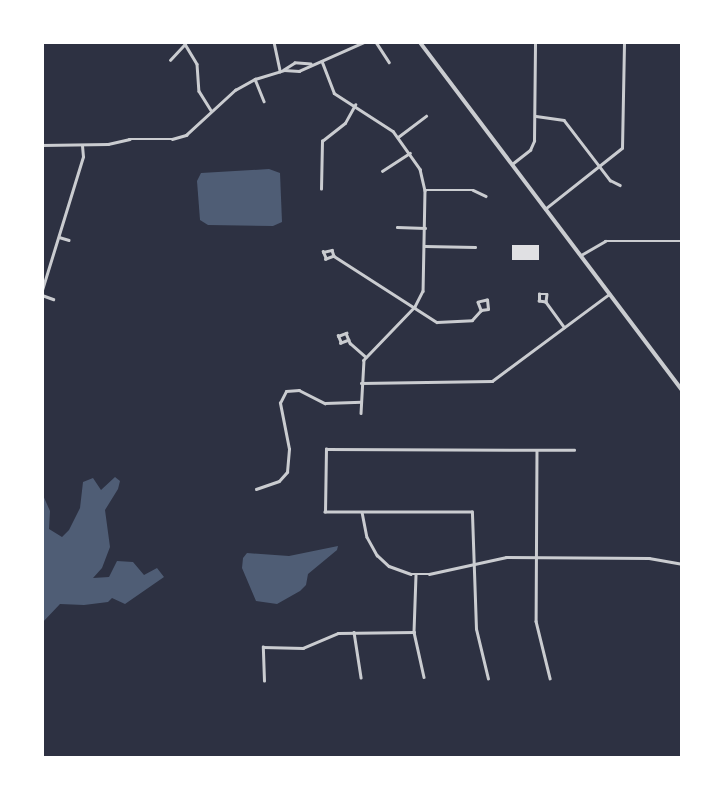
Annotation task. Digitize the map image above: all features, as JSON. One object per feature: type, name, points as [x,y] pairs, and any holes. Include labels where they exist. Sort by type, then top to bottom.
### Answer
[{"type":"street","points":[[177,42],[185,44],[197,65],[199,91],[212,111]]},
{"type":"street","points":[[170,60],[190,42]]},
{"type":"street","points":[[274,42],[282,70]]},
{"type":"street","points":[[282,70],[299,71],[364,42]]},
{"type":"street","points":[[376,42],[389,62]]},
{"type":"street","points":[[420,42],[682,390]]},
{"type":"street","points":[[512,164],[533,146],[536,117],[536,42]]},
{"type":"street","points":[[545,209],[618,155],[623,144],[624,42]]},
{"type":"street","points":[[322,61],[331,89],[386,124],[398,137],[420,169],[425,190],[425,282],[415,307],[366,357],[362,366],[361,413]]},
{"type":"street","points":[[42,145],[179,137],[193,131],[235,90],[295,63],[311,64]]},
{"type":"street","points":[[255,79],[264,101]]},
{"type":"street","points":[[321,189],[322,141],[345,124],[355,105]]},
{"type":"street","points":[[398,137],[426,116]]},
{"type":"street","points":[[536,117],[564,120],[610,180],[620,185]]},
{"type":"street","points":[[42,290],[83,158],[82,144]]},
{"type":"street","points":[[382,171],[410,153]]},
{"type":"street","points":[[425,190],[474,190],[486,195]]},
{"type":"street","points":[[397,227],[425,228]]},
{"type":"street","points":[[58,236],[69,240]]},
{"type":"street","points":[[580,255],[605,241],[682,241]]},
{"type":"street","points":[[425,246],[475,247]]},
{"type":"street","points":[[334,256],[440,322],[472,320],[481,310]]},
{"type":"street","points":[[361,383],[492,381],[610,294]]},
{"type":"street","points":[[42,295],[53,299]]},
{"type":"street","points":[[546,302],[564,327]]},
{"type":"street","points":[[349,340],[366,357]]},
{"type":"street","points":[[256,489],[279,481],[287,472],[289,449],[280,403],[286,391],[299,390],[325,403],[361,402]]},
{"type":"street","points":[[488,678],[476,629],[472,512],[325,512],[326,449],[574,450]]},
{"type":"street","points":[[537,450],[537,628],[550,678]]},
{"type":"street","points":[[362,513],[367,537],[383,561],[397,570],[416,575],[499,557],[649,558],[682,564]]},
{"type":"street","points":[[416,575],[414,632],[424,677]]},
{"type":"street","points":[[354,632],[360,677]]},
{"type":"street","points":[[264,681],[263,647],[303,648],[332,634],[414,632]]},
{"type":"water","points":[[269,169],[280,173],[282,222],[273,226],[208,225],[200,220],[197,181],[201,173]]},
{"type":"water","points":[[115,477],[120,481],[118,489],[105,510],[110,547],[102,568],[93,578],[109,577],[117,561],[133,562],[144,575],[157,568],[164,577],[125,604],[112,598],[108,602],[84,605],[60,604],[42,623],[42,493],[50,511],[49,529],[62,537],[69,530],[80,508],[83,482],[93,478],[101,490]]},
{"type":"water","points":[[338,546],[337,550],[308,574],[306,585],[300,591],[277,604],[256,601],[242,568],[243,558],[247,553],[289,556]]},
{"type":"building","points":[[512,245],[539,245],[539,260],[512,260]]}]
